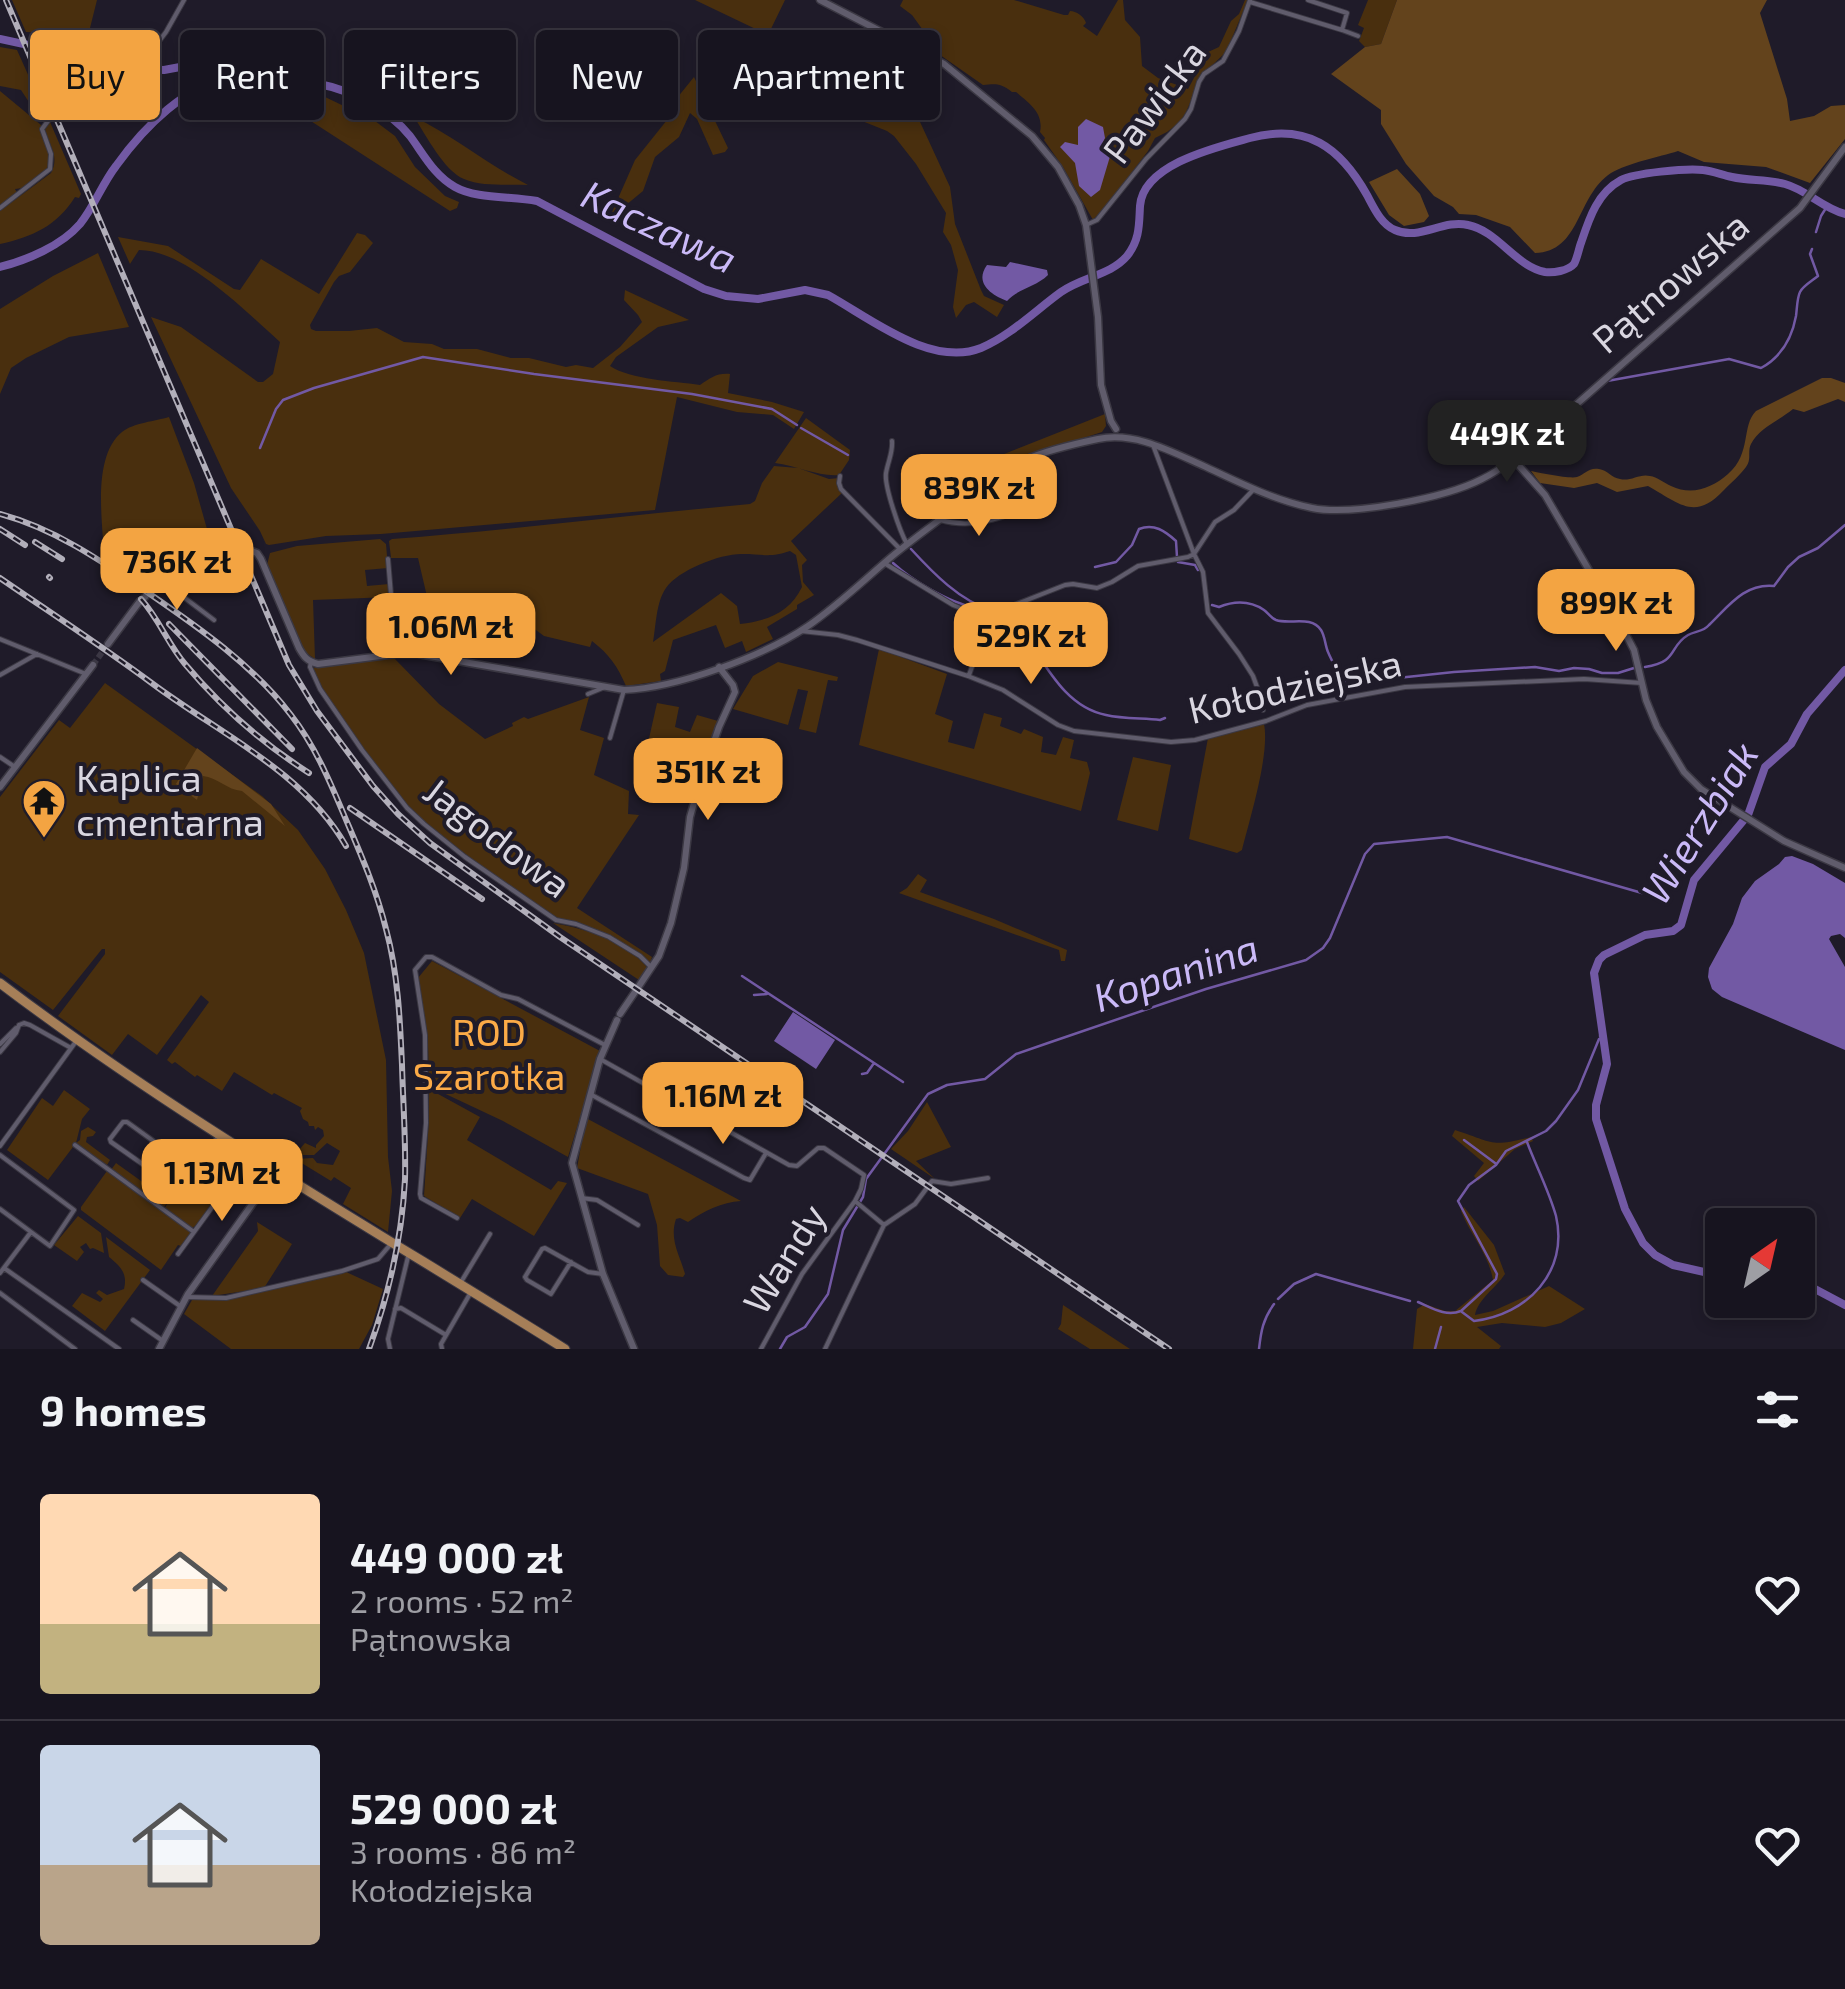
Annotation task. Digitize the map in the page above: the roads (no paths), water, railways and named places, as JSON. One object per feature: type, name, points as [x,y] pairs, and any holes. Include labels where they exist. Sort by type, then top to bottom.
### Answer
[{"type":"main road","points":[[0,983],[74,1044],[565,1349]]},
{"type":"street","points":[[160,40],[184,0]]},
{"type":"street","points":[[108,644],[146,595],[180,561],[191,554],[246,549],[261,559],[299,648],[311,662],[396,654],[427,656],[624,690],[666,685],[770,648],[800,631],[1015,465],[1114,433],[1100,383],[1098,317],[1086,225],[1061,173],[1032,136],[944,64],[820,0]]},
{"type":"street","points":[[1308,0],[1347,14],[1342,30]]},
{"type":"street","points":[[1250,1],[1358,36]]},
{"type":"street","name":"Pawicka","points":[[1086,225],[1097,220],[1146,159],[1185,120],[1199,82],[1223,61],[1250,1]]},
{"type":"street","points":[[0,208],[50,170],[52,154],[42,130],[48,120]]},
{"type":"street","name":"Pątnowska","points":[[1114,433],[1153,445],[1294,504],[1317,509],[1370,508],[1481,480],[1513,459],[1800,208],[1845,147]]},
{"type":"street","points":[[892,440],[886,480],[904,547]]},
{"type":"street","points":[[1153,445],[1203,572],[1208,614],[1253,676],[1263,710]]},
{"type":"street","points":[[1513,459],[1545,495],[1634,650],[1656,726],[1684,772],[1701,789],[1784,841],[1845,868]]},
{"type":"street","points":[[840,476],[841,489],[904,547]]},
{"type":"street","points":[[968,676],[990,620],[1004,609],[1065,585],[1097,588],[1138,566],[1188,558],[1214,522],[1234,510],[1254,489]]},
{"type":"street","points":[[940,520],[992,522],[1016,512]]},
{"type":"street","points":[[388,559],[396,654]]},
{"type":"street","points":[[884,563],[953,605],[990,620]]},
{"type":"street","points":[[161,580],[214,620]]},
{"type":"street","name":"Kołodziejska","points":[[800,631],[857,640],[968,676],[1003,690],[1058,726],[1074,731],[1171,742],[1195,740],[1266,721],[1306,705],[1404,687],[1584,679],[1642,683]]},
{"type":"street","points":[[0,638],[86,674]]},
{"type":"street","points":[[0,675],[37,654]]},
{"type":"street","name":"Jagodowa","points":[[311,662],[320,690],[407,808],[424,824],[556,920],[608,937],[640,956],[651,968]]},
{"type":"street","points":[[0,787],[93,665]]},
{"type":"street","points":[[634,1349],[603,1274],[572,1163],[604,1044],[659,956],[671,923],[684,868],[690,817],[718,728],[735,692],[719,668]]},
{"type":"street","points":[[588,694],[605,687]]},
{"type":"street","points":[[610,738],[624,690]]},
{"type":"street","points":[[0,756],[15,767]]},
{"type":"street","points":[[456,1218],[420,1194],[426,1123],[425,1035],[415,970],[426,956],[604,1044]]},
{"type":"street","points":[[0,1044],[24,1023],[74,1044],[0,1146]]},
{"type":"street","points":[[0,1052],[19,1025]]},
{"type":"street","points":[[590,1094],[750,1180],[766,1152],[600,1059]]},
{"type":"street","points":[[178,1189],[111,1142],[120,1125],[128,1122],[224,1192]]},
{"type":"street","points":[[211,1147],[219,1135]]},
{"type":"street","points":[[75,1145],[194,1232]]},
{"type":"street","name":"Wandy","points":[[762,1349],[802,1274],[858,1203],[864,1174],[821,1146],[797,1166],[766,1152]]},
{"type":"street","points":[[0,1155],[74,1210],[50,1246],[0,1209]]},
{"type":"street","points":[[133,1320],[161,1345],[180,1306],[276,1171]]},
{"type":"street","points":[[178,1254],[236,1174],[263,1188]]},
{"type":"street","points":[[825,1349],[884,1225],[915,1204],[932,1182],[951,1184],[988,1178]]},
{"type":"street","points":[[581,1198],[597,1200],[638,1224]]},
{"type":"street","points":[[858,1203],[884,1225]]},
{"type":"street","points":[[31,1232],[2,1271],[24,1282],[119,1349]]},
{"type":"street","points":[[460,1284],[490,1234]]},
{"type":"street","points":[[186,1297],[226,1298],[342,1271],[378,1259],[391,1242]]},
{"type":"street","points":[[571,1262],[551,1294],[525,1276],[545,1248],[571,1262],[588,1272],[603,1274]]},
{"type":"street","points":[[390,1349],[388,1339],[410,1254]]},
{"type":"street","points":[[143,1280],[180,1306]]},
{"type":"street","points":[[442,1349],[441,1344],[472,1291]]},
{"type":"street","points":[[0,1293],[75,1349]]},
{"type":"street","points":[[395,1309],[401,1308],[446,1335]]},
{"type":"waterway","points":[[0,39],[139,69],[180,67]]},
{"type":"waterway","name":"Kaczawa","points":[[0,267],[43,251],[72,232],[127,151],[168,109],[200,88],[243,75],[310,82],[356,96],[401,127],[435,171],[455,187],[484,195],[537,201],[704,289],[758,299],[805,290],[828,295],[901,338],[942,351],[962,352],[992,343],[1061,292],[1120,262],[1137,238],[1144,191],[1167,168],[1201,152],[1270,134],[1305,137],[1333,152],[1357,178],[1382,220],[1395,230],[1413,233],[1459,224],[1479,228],[1525,263],[1545,272],[1560,271],[1574,264],[1600,199],[1613,185],[1637,175],[1695,170],[1778,182],[1845,214]]},
{"type":"waterway","points":[[1816,232],[1826,208]]},
{"type":"waterway","points":[[1607,381],[1729,359],[1761,368],[1768,364],[1788,339],[1800,292],[1818,276],[1810,254],[1812,249]]},
{"type":"waterway","points":[[260,448],[283,400],[423,357],[692,394],[772,409],[797,425]]},
{"type":"waterway","points":[[801,428],[848,455]]},
{"type":"waterway","points":[[1645,667],[1663,662],[1682,640],[1707,627],[1745,592],[1774,586],[1799,557],[1818,548],[1845,525]]},
{"type":"waterway","points":[[1095,567],[1116,562],[1144,527],[1159,529],[1176,541],[1177,557]]},
{"type":"waterway","points":[[911,549],[958,593],[991,610]]},
{"type":"waterway","points":[[1178,562],[1195,565],[1198,570]]},
{"type":"waterway","points":[[893,563],[931,590],[974,607]]},
{"type":"waterway","points":[[1212,605],[1247,603],[1276,620],[1317,625],[1335,667],[1336,682]]},
{"type":"waterway","points":[[1024,634],[1058,683],[1079,703],[1113,716],[1165,718]]},
{"type":"waterway","points":[[1369,681],[1535,667],[1602,673],[1634,668]]},
{"type":"waterway","name":"Wierzbiak","points":[[1705,1272],[1673,1265],[1655,1255],[1643,1243],[1625,1209],[1596,1119],[1607,1064],[1594,973],[1604,955],[1645,935],[1673,931],[1681,925],[1694,880],[1748,815],[1765,767],[1791,744],[1807,714],[1845,670]]},
{"type":"waterway","points":[[1321,676],[1338,682],[1360,682]]},
{"type":"waterway","name":"Kopanina","points":[[780,1349],[787,1337],[805,1327],[828,1294],[843,1230],[863,1197],[866,1179],[928,1094],[947,1085],[985,1079],[1016,1054],[1206,989],[1306,960],[1330,938],[1365,854],[1374,844],[1447,837],[1642,893],[1679,882]]},
{"type":"waterway","points":[[742,976],[903,1082]]},
{"type":"waterway","points":[[754,995],[767,994]]},
{"type":"waterway","name":"Wierzbiak","points":[[1600,1036],[1603,1032]]},
{"type":"waterway","points":[[1418,1302],[1455,1313],[1496,1279],[1497,1274],[1458,1201],[1469,1185],[1496,1165],[1506,1151],[1546,1131],[1556,1121],[1578,1090],[1599,1039]]},
{"type":"waterway","points":[[862,1074],[874,1063]]},
{"type":"waterway","points":[[1464,1140],[1495,1163]]},
{"type":"waterway","points":[[1462,1312],[1474,1321],[1511,1310],[1527,1300],[1550,1272],[1556,1255],[1556,1216],[1527,1142]]},
{"type":"waterway","points":[[1278,1299],[1294,1284],[1316,1274],[1410,1301]]},
{"type":"waterway","name":"Wierzbiak","points":[[1815,1289],[1845,1305]]},
{"type":"waterway","points":[[1259,1349],[1263,1325],[1274,1304]]},
{"type":"waterway","points":[[1435,1349],[1441,1327]]},
{"type":"tunnel","points":[[93,665],[108,644]]},
{"type":"railway","points":[[6,0],[289,665],[317,711],[373,786],[430,843],[560,937],[1169,1349]]},
{"type":"railway","points":[[0,514],[40,528],[94,557],[224,648],[291,715],[335,794],[382,915],[398,996],[405,1179],[393,1265],[369,1349]]},
{"type":"railway","points":[[0,529],[25,545]]},
{"type":"railway","points":[[35,542],[62,559]]},
{"type":"railway","points":[[0,578],[284,775],[328,820],[346,846]]},
{"type":"railway","points":[[141,599],[179,656],[213,695],[259,737],[309,773]]},
{"type":"railway","points":[[169,624],[292,749]]},
{"type":"railway","points":[[350,808],[482,899]]},
{"type":"place","name":"Kaplica cmentarna","points":[[44,839]]},
{"type":"park label","name":"ROD Szarotka","points":[[489,1055]]}]
